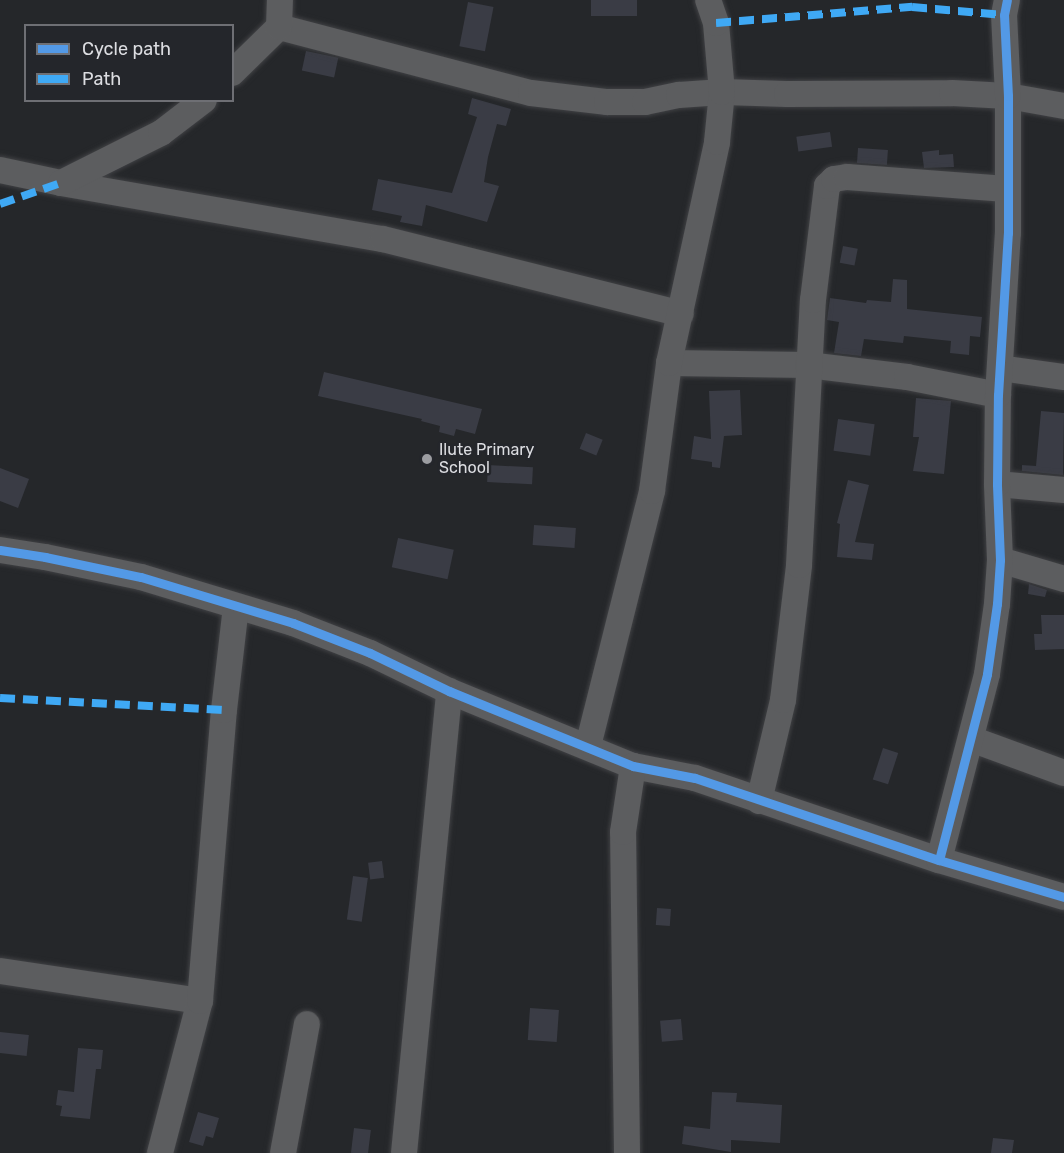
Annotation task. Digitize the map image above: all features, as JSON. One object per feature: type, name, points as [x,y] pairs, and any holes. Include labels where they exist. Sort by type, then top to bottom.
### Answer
[{"type":"street","points":[[234,71],[279,27],[280,0]]},
{"type":"street","points":[[588,746],[652,491],[669,363],[717,142],[722,92],[716,23],[708,0]]},
{"type":"street","points":[[939,860],[971,739],[995,635],[1000,560],[997,484],[998,395],[1008,233],[1008,96],[1004,15],[1007,0]]},
{"type":"street","points":[[279,27],[531,93],[607,102],[645,102],[679,95],[722,92],[1008,96],[1064,106]]},
{"type":"street","points":[[61,183],[161,132],[201,102]]},
{"type":"street","points":[[0,170],[61,183],[383,239],[681,314]]},
{"type":"street","points":[[759,801],[783,700],[799,565],[808,429],[808,364],[813,300],[827,186],[834,179],[847,177],[892,178],[1007,189]]},
{"type":"street","points":[[669,363],[808,364],[907,378],[998,395]]},
{"type":"street","points":[[1000,368],[1064,377]]},
{"type":"street","points":[[997,484],[1064,490]]},
{"type":"street","points":[[0,550],[111,569],[293,623],[370,653],[449,691],[633,766],[695,778],[939,860],[1064,897]]},
{"type":"street","points":[[1000,560],[1064,579]]},
{"type":"street","points":[[160,1153],[200,1001],[223,722],[236,607]]},
{"type":"street","points":[[404,1153],[449,691]]},
{"type":"street","points":[[971,739],[1064,773]]},
{"type":"street","points":[[627,1153],[624,832],[633,766]]},
{"type":"street","points":[[0,971],[200,1001]]},
{"type":"street","points":[[284,1153],[307,1024]]},
{"type":"building","points":[[591,0],[637,0],[637,16],[591,16]]},
{"type":"building","points":[[468,2],[494,7],[485,51],[459,46]]},
{"type":"building","points":[[306,51],[338,58],[334,77],[302,71]]},
{"type":"building","points":[[472,98],[511,109],[506,126],[497,124],[488,157],[484,182],[499,186],[487,222],[426,205],[422,226],[400,222],[402,216],[372,210],[378,179],[452,193],[477,117],[468,114]]},
{"type":"building","points":[[830,132],[832,147],[798,152],[796,137]]},
{"type":"building","points":[[858,148],[888,150],[887,165],[857,163]]},
{"type":"building","points":[[939,150],[939,155],[953,154],[954,167],[924,168],[922,152]]},
{"type":"building","points":[[843,246],[858,249],[854,266],[840,263]]},
{"type":"building","points":[[893,279],[907,280],[907,309],[982,317],[980,337],[970,336],[969,355],[950,353],[951,341],[904,336],[903,343],[864,339],[861,356],[834,353],[839,322],[827,320],[830,298],[866,303],[867,300],[891,302]]},
{"type":"building","points":[[324,372],[482,409],[475,434],[456,429],[454,436],[439,432],[440,426],[421,421],[422,419],[318,396]]},
{"type":"building","points":[[740,390],[742,435],[724,436],[720,468],[712,467],[712,462],[691,459],[694,436],[711,439],[709,391]]},
{"type":"building","points":[[916,398],[951,401],[944,474],[913,471],[919,437],[913,437]]},
{"type":"building","points":[[1041,411],[1064,413],[1063,475],[1022,471],[1022,465],[1036,466]]},
{"type":"building","points":[[838,419],[875,424],[870,456],[834,451]]},
{"type":"building","points":[[586,433],[603,440],[596,456],[580,449]]},
{"type":"building","points":[[488,465],[533,467],[532,484],[487,482]]},
{"type":"building","points":[[0,468],[29,479],[18,508],[0,501]]},
{"type":"building","points":[[848,480],[869,485],[855,542],[874,544],[872,560],[837,557],[840,524],[837,523]]},
{"type":"building","points":[[534,525],[576,528],[575,548],[533,545]]},
{"type":"building","points":[[398,538],[454,550],[448,579],[392,567]]},
{"type":"building","points":[[1029,584],[1047,590],[1045,597],[1028,594]]},
{"type":"building","points":[[1041,615],[1064,615],[1064,649],[1035,650],[1034,634],[1042,634]]},
{"type":"building","points":[[883,748],[898,753],[888,784],[873,779]]},
{"type":"building","points":[[382,861],[384,878],[370,880],[368,863]]},
{"type":"building","points":[[353,876],[368,878],[362,922],[347,920]]},
{"type":"building","points":[[657,908],[671,909],[670,926],[656,925]]},
{"type":"building","points":[[530,1008],[559,1010],[557,1042],[528,1040]]},
{"type":"building","points":[[681,1019],[683,1040],[662,1042],[660,1021]]},
{"type":"building","points":[[0,1032],[29,1035],[27,1056],[0,1053]]},
{"type":"building","points":[[78,1048],[103,1050],[101,1069],[96,1069],[90,1119],[60,1116],[62,1106],[56,1105],[58,1090],[74,1092]]},
{"type":"building","points":[[712,1092],[737,1093],[736,1102],[782,1105],[780,1143],[731,1140],[731,1152],[682,1144],[684,1126],[710,1129]]},
{"type":"building","points":[[198,1112],[219,1118],[213,1138],[206,1136],[203,1146],[189,1142]]},
{"type":"building","points":[[354,1128],[371,1130],[368,1153],[351,1153]]},
{"type":"building","points":[[993,1138],[1014,1140],[1012,1153],[991,1153]]},
{"type":"marked path","points":[[716,23],[912,7],[1004,15]]},
{"type":"marked path","points":[[0,204],[61,183]]},
{"type":"marked path","points":[[0,698],[224,710]]},
{"type":"cycle path","points":[[939,860],[987,674],[997,604],[1000,560],[997,484],[998,395],[1008,233],[1008,96],[1004,15],[1007,0]]},
{"type":"cycle path","points":[[0,550],[141,577],[293,623],[370,653],[449,691],[633,766],[695,778],[939,860],[1064,897]]},
{"type":"place","name":"Ilute Primary School","points":[[427,459]]}]
